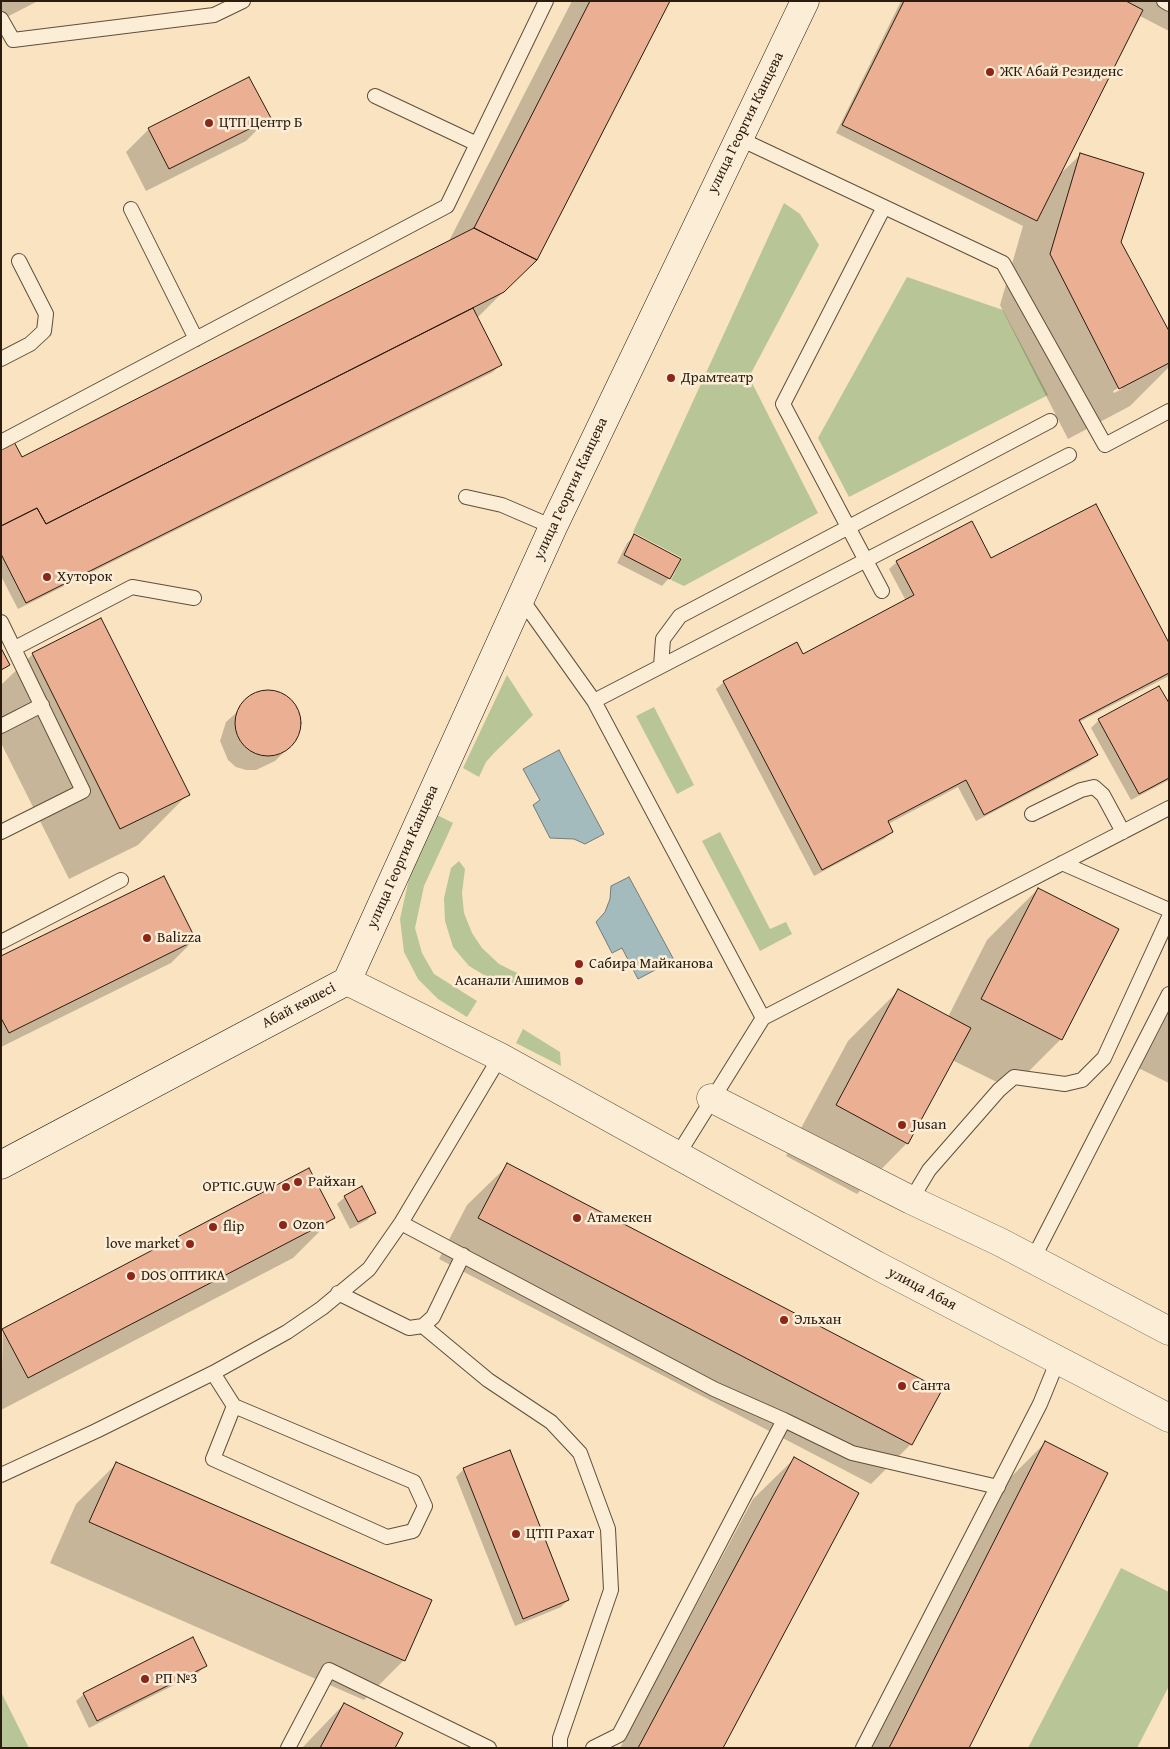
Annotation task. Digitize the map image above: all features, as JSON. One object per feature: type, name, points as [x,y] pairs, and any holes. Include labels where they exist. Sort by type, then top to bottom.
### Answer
[{"type":"street","name":"улица Георгия Канцева","points":[[347,981],[520,597],[805,1]]},
{"type":"street","name":"Абай көшесі","points":[[1,1165],[347,981],[500,1057],[676,1156]]},
{"type":"street","points":[[711,1098],[911,1200],[1033,1259],[1169,1331]]},
{"type":"street","name":"улица Абая","points":[[676,1156],[876,1266],[1169,1418]]},
{"type":"lane","points":[[1,19],[13,40],[214,15],[243,1]]},
{"type":"lane","points":[[1,442],[447,206],[546,1]]},
{"type":"lane","points":[[1164,1],[1169,4]]},
{"type":"lane","points":[[374,96],[477,144]]},
{"type":"lane","points":[[738,138],[1003,263],[1105,445],[1169,411]]},
{"type":"lane","points":[[882,591],[783,404],[884,207]]},
{"type":"lane","points":[[131,209],[196,339]]},
{"type":"lane","points":[[1,359],[30,344],[44,331],[46,314],[20,261]]},
{"type":"lane","points":[[661,666],[663,639],[680,616],[1050,421]]},
{"type":"lane","points":[[594,701],[1069,454]]},
{"type":"lane","points":[[466,497],[502,504],[553,527]]},
{"type":"lane","points":[[14,648],[132,587],[194,598]]},
{"type":"lane","points":[[520,597],[594,701],[763,1018]]},
{"type":"lane","points":[[1,622],[83,791],[1,832]]},
{"type":"lane","points":[[1,726],[42,705]]},
{"type":"lane","points":[[1032,814],[1081,790],[1094,787],[1103,795],[1123,832]]},
{"type":"lane","points":[[676,1156],[763,1018],[1169,808]]},
{"type":"lane","points":[[1062,863],[1169,910]]},
{"type":"lane","points":[[1,942],[120,880]]},
{"type":"lane","points":[[911,1200],[929,1170],[999,1090],[1014,1077],[1064,1084],[1082,1080],[1104,1058],[1169,917]]},
{"type":"lane","points":[[1033,1259],[1169,994]]},
{"type":"lane","points":[[1,1475],[96,1431],[213,1373],[287,1332],[322,1308],[369,1269],[401,1223],[500,1057]]},
{"type":"lane","points":[[401,1223],[714,1389],[852,1453],[998,1487]]},
{"type":"lane","points":[[338,1293],[409,1328],[423,1326],[433,1318],[463,1255]]},
{"type":"lane","points":[[423,1326],[488,1380],[551,1422],[580,1453],[608,1529],[611,1590],[560,1738],[560,1748]]},
{"type":"lane","points":[[864,1748],[1040,1404],[1058,1360]]},
{"type":"lane","points":[[213,1373],[234,1406],[414,1482],[424,1506],[413,1531],[387,1537],[213,1459],[234,1406]]},
{"type":"lane","points":[[593,1748],[619,1735],[784,1420]]},
{"type":"lane","points":[[288,1748],[329,1670],[489,1748]]},
{"type":"green space","points":[[784,203],[800,214],[819,245],[749,377],[818,513],[684,586],[671,580],[682,558],[633,532]]},
{"type":"green space","points":[[907,277],[1003,310],[1048,395],[849,497],[818,438]]},
{"type":"green space","points":[[507,675],[533,715],[486,762],[479,777],[463,768]]},
{"type":"green space","points":[[654,707],[694,785],[677,794],[636,716]]},
{"type":"green space","points":[[437,815],[453,823],[424,886],[415,928],[422,953],[434,974],[477,1001],[467,1017],[438,999],[418,979],[404,952],[400,919],[410,874]]},
{"type":"green space","points":[[720,832],[770,929],[786,922],[792,934],[760,951],[702,841]]},
{"type":"green space","points":[[459,861],[465,869],[462,893],[464,913],[472,933],[482,948],[499,964],[521,975],[524,984],[513,987],[494,981],[469,966],[453,947],[445,921],[444,898],[451,868]]},
{"type":"green space","points":[[523,1029],[560,1052],[561,1066],[516,1043]]},
{"type":"green space","points":[[1121,1568],[1169,1592],[1169,1686],[1137,1748],[1028,1748]]},
{"type":"green space","points":[[1,1692],[29,1748],[1,1748]]},
{"type":"water","points":[[559,750],[604,834],[585,844],[574,839],[550,838],[533,805],[540,800],[523,769]]},
{"type":"water","points":[[629,877],[674,960],[638,979],[622,948],[612,953],[596,922],[605,912],[610,899],[611,886]]},
{"type":"building","points":[[590,1],[670,1],[537,260],[474,228]]},
{"type":"building","name":"ЖК Абай Резиденс","points":[[904,1],[1126,1],[1143,10],[1037,221],[842,125]]},
{"type":"building","name":"ЦТП Центр Б","points":[[249,77],[271,118],[169,169],[148,128]]},
{"type":"building","points":[[1080,153],[1144,173],[1121,242],[1169,331],[1169,363],[1119,389],[1050,254]]},
{"type":"building","points":[[474,228],[537,260],[504,292],[46,524],[37,508],[1,526],[1,443],[12,438],[22,457]]},
{"type":"building","points":[[473,308],[502,365],[26,603],[1,554],[1,526],[37,508],[46,524]]},
{"type":"building","points":[[1096,504],[1169,643],[1169,673],[1079,720],[1098,755],[984,815],[966,780],[888,821],[893,832],[822,870],[723,681],[797,642],[803,654],[914,595],[896,561],[972,521],[991,558]]},
{"type":"building","points":[[634,534],[681,559],[670,579],[624,555]]},
{"type":"building","points":[[101,618],[190,795],[120,829],[32,653]]},
{"type":"building","points":[[1,648],[10,665],[1,670]]},
{"type":"building","points":[[1159,686],[1169,703],[1169,778],[1139,794],[1098,719]]},
{"type":"building","points":[[268,690],[280,693],[291,700],[298,711],[301,723],[298,735],[291,746],[280,753],[268,756],[256,753],[245,746],[238,735],[235,723],[238,711],[245,700],[256,693]]},
{"type":"building","points":[[164,876],[196,940],[9,1033],[1,1018],[1,956]]},
{"type":"building","points":[[1038,888],[1119,929],[1062,1040],[981,999]]},
{"type":"building","points":[[898,989],[971,1028],[908,1144],[836,1105]]},
{"type":"building","points":[[507,1163],[942,1390],[912,1445],[478,1218]]},
{"type":"building","points":[[309,1168],[335,1218],[28,1378],[2,1329]]},
{"type":"building","points":[[362,1186],[376,1213],[358,1222],[344,1196]]},
{"type":"building","points":[[1045,1441],[1108,1473],[969,1748],[889,1748]]},
{"type":"building","name":"ЦТП Рахат","points":[[510,1450],[569,1600],[523,1619],[463,1468]]},
{"type":"building","points":[[794,1457],[859,1493],[723,1748],[638,1748]]},
{"type":"building","points":[[116,1462],[432,1600],[405,1661],[89,1522]]},
{"type":"building","name":"РП №3","points":[[193,1637],[207,1666],[97,1721],[83,1693]]},
{"type":"building","points":[[344,1703],[403,1733],[395,1748],[320,1748]]},
{"type":"place","name":"ЖК Абай Резиденс","points":[[990,72]]},
{"type":"place","name":"ЦТП Центр Б","points":[[209,123]]},
{"type":"place","name":"Драмтеатр","points":[[671,378]]},
{"type":"place","name":"Хуторок","points":[[47,577]]},
{"type":"place","name":"Balizza","points":[[147,938]]},
{"type":"place","name":"Сабира Майканова","points":[[579,964]]},
{"type":"place","name":"Асанали Ашимов","points":[[579,981]]},
{"type":"place","name":"Jusan","points":[[902,1125]]},
{"type":"place","name":"Райхан","points":[[298,1182]]},
{"type":"place","name":"OPTIC.GUW","points":[[286,1187]]},
{"type":"place","name":"Атамекен","points":[[577,1218]]},
{"type":"place","name":"Ozon","points":[[283,1225]]},
{"type":"place","name":"flip","points":[[213,1227]]},
{"type":"place","name":"love market","points":[[190,1244]]},
{"type":"place","name":"DOS ОПТИКА","points":[[131,1276]]},
{"type":"place","name":"Эльхан","points":[[784,1320]]},
{"type":"place","name":"Санта","points":[[902,1386]]},
{"type":"place","name":"ЦТП Рахат","points":[[516,1534]]},
{"type":"place","name":"РП №3","points":[[145,1679]]}]
